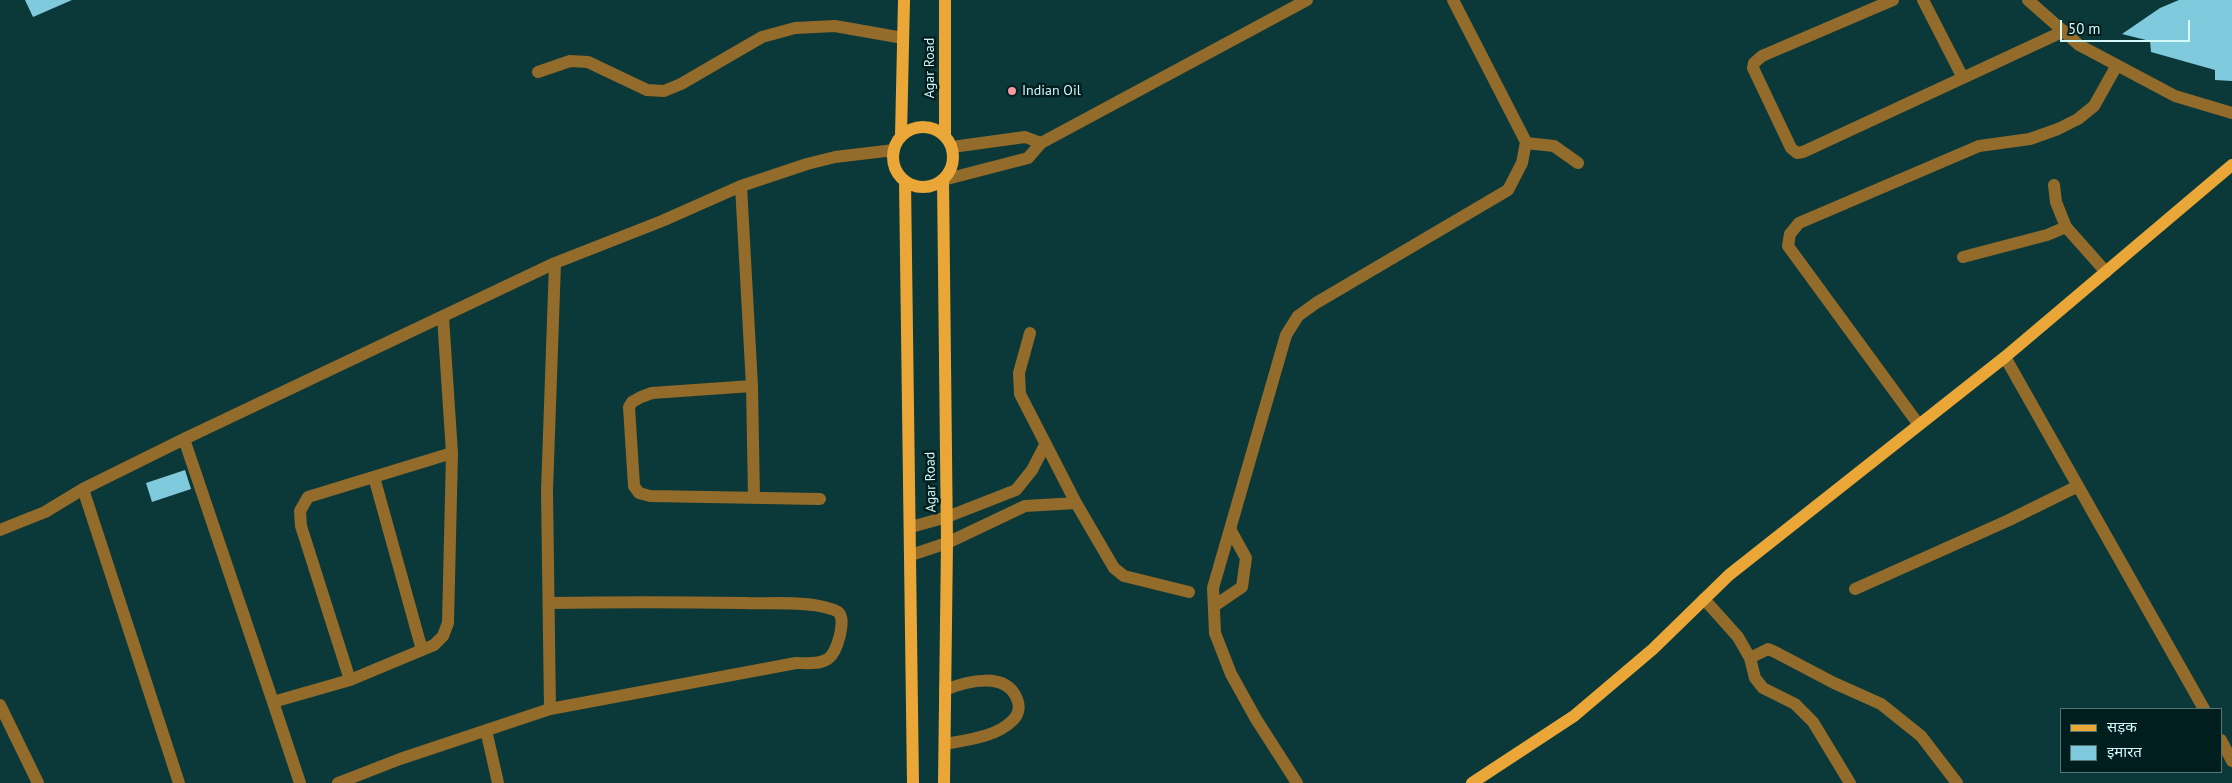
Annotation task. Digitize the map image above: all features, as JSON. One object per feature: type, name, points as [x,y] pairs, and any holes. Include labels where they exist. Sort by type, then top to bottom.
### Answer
[{"type":"main road","points":[[904,0],[901,136],[894,150],[894,165],[898,174],[914,186],[934,185],[943,180]]},
{"type":"main road","name":"Agar Road","points":[[944,0],[949,142],[953,163],[950,172],[943,180],[947,517],[944,783]]},
{"type":"main road","points":[[901,136],[909,130],[928,127],[949,142]]},
{"type":"main road","points":[[1472,783],[1574,716],[1653,649],[1729,575],[2005,358],[2232,165]]},
{"type":"main road","points":[[905,181],[914,783]]},
{"type":"street","points":[[943,180],[1028,158],[1041,143],[1307,0]]},
{"type":"street","points":[[1297,783],[1256,719],[1231,674],[1215,633],[1214,588],[1286,335],[1298,316],[1316,303],[1508,190],[1522,163],[1526,142],[1453,0]]},
{"type":"street","points":[[1893,0],[1762,56],[1754,63],[1753,68],[1791,148],[1797,153],[1803,152],[2064,31]]},
{"type":"street","points":[[1923,0],[1963,78]]},
{"type":"street","points":[[2028,0],[2079,45],[2175,96],[2232,113]]},
{"type":"street","points":[[538,72],[570,61],[588,62],[647,90],[664,91],[681,84],[762,37],[795,28],[835,26],[903,38]]},
{"type":"street","points":[[1919,425],[1788,246],[1790,234],[1799,223],[1979,146],[2030,139],[2071,122],[2094,106],[2117,65]]},
{"type":"street","points":[[949,142],[1025,136],[1041,143]]},
{"type":"street","points":[[1526,142],[1554,146],[1578,163]]},
{"type":"street","points":[[0,530],[45,512],[83,489],[184,439],[555,263],[662,221],[741,186],[808,164],[834,158],[894,150]]},
{"type":"street","points":[[2054,185],[2056,202],[2066,227],[2106,272]]},
{"type":"street","points":[[741,186],[752,386],[754,498]]},
{"type":"street","points":[[1963,257],[2048,235],[2066,227]]},
{"type":"street","points":[[550,709],[547,491],[555,263]]},
{"type":"street","points":[[273,702],[350,680],[434,645],[442,636],[448,623],[452,453],[443,317]]},
{"type":"street","points":[[1030,333],[1019,373],[1020,394],[1076,503],[1118,573],[1189,592]]},
{"type":"street","points":[[2005,358],[2203,708]]},
{"type":"street","points":[[752,386],[652,393],[636,400],[629,407],[632,476],[639,493],[650,496],[820,499]]},
{"type":"street","points":[[184,439],[300,783]]},
{"type":"street","points":[[911,527],[947,517],[1016,490],[1032,470],[1045,445]]},
{"type":"street","points":[[350,680],[301,526],[300,510],[308,497],[452,453]]},
{"type":"street","points":[[374,477],[422,650]]},
{"type":"street","points":[[1856,588],[2007,521],[2078,486]]},
{"type":"street","points":[[83,489],[179,783]]},
{"type":"street","points":[[1016,490],[1024,498],[1025,506]]},
{"type":"street","points":[[911,555],[947,544],[1025,506],[1076,503]]},
{"type":"street","points":[[1214,606],[1242,587],[1246,558],[1230,529]]},
{"type":"street","points":[[1704,599],[1738,637],[1750,658],[1755,678],[1763,688],[1795,704],[1813,722],[1850,783]]},
{"type":"street","points":[[338,783],[550,709],[796,663],[823,661],[829,659],[834,653],[839,640],[842,618],[838,612],[824,607],[785,604],[659,601],[549,603]]},
{"type":"street","points":[[1750,658],[1768,650],[1775,652],[1834,683],[1880,704],[1921,736],[1957,783]]},
{"type":"street","points":[[945,690],[974,680],[1002,684],[1013,690],[1018,702],[1018,712],[1013,720],[999,729],[977,737],[945,744]]},
{"type":"street","points":[[0,704],[38,783]]},
{"type":"street","points":[[486,730],[498,783]]},
{"type":"street","points":[[2222,742],[2232,761]]},
{"type":"building","points":[[25,0],[72,0],[33,17]]},
{"type":"building","points":[[2179,0],[2232,0],[2232,81],[2215,80],[2215,70],[2151,52],[2150,41],[2122,34],[2160,8]]},
{"type":"building","points":[[185,470],[191,489],[152,502],[146,483]]},
{"type":"place","name":"Indian Oil","points":[[1012,91]]}]
